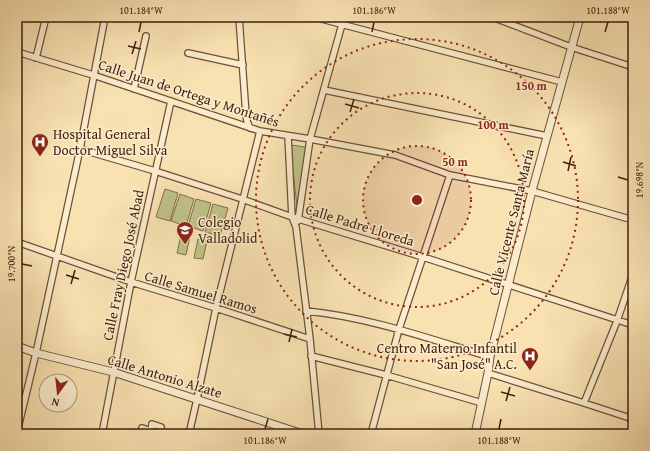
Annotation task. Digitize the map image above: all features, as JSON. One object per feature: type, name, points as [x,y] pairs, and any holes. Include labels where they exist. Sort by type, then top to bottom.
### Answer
[{"type":"street","points":[[36,58],[46,17]]},
{"type":"street","points":[[17,432],[36,353],[80,150],[105,17]]},
{"type":"street","points":[[239,17],[246,115],[250,128]]},
{"type":"street","points":[[314,17],[562,82]]},
{"type":"street","points":[[296,227],[310,139],[344,17]]},
{"type":"street","name":"Calle Vicente Santa María","points":[[475,434],[488,374],[490,357],[532,191],[580,17]]},
{"type":"street","points":[[495,18],[571,47],[633,68]]},
{"type":"street","points":[[134,89],[146,36]]},
{"type":"street","name":"Calle Juan de Ortega y Montañés","points":[[17,52],[93,75],[260,131],[310,139],[395,156],[450,174],[532,191],[633,220]]},
{"type":"street","points":[[188,52],[243,65]]},
{"type":"street","points":[[324,90],[547,136]]},
{"type":"street","name":"Calle Fray Diego José Abad","points":[[102,434],[131,282],[171,101]]},
{"type":"street","points":[[189,434],[216,308],[260,131]]},
{"type":"street","points":[[288,136],[292,217],[296,227],[310,339],[319,434]]},
{"type":"street","name":"Calle Padre Lloreda","points":[[80,150],[155,171],[298,219],[423,256],[616,321],[633,325]]},
{"type":"street","points":[[370,434],[399,329],[450,174]]},
{"type":"street","name":"Calle Samuel Ramos","points":[[17,242],[131,282],[310,339]]},
{"type":"street","points":[[584,403],[633,274]]},
{"type":"street","points":[[306,311],[332,314],[399,329],[490,357]]},
{"type":"street","name":"Calle Antonio Alzate","points":[[17,346],[36,353],[113,372],[303,434]]},
{"type":"street","points":[[311,356],[386,375],[482,403]]},
{"type":"street","points":[[488,374],[584,403],[633,420]]},
{"type":"street","points":[[141,434],[142,428],[151,431],[152,424],[161,427],[159,433],[164,434]]},
{"type":"green space","points":[[291,145],[305,147],[307,149],[297,206],[290,147]]},
{"type":"green space","points":[[165,189],[178,193],[170,221],[156,217]]},
{"type":"green space","points":[[180,194],[194,199],[186,226],[171,221]]},
{"type":"green space","points":[[196,199],[211,203],[203,231],[188,226]]},
{"type":"green space","points":[[213,204],[228,208],[220,236],[205,232]]},
{"type":"green space","points":[[181,235],[190,236],[186,255],[177,253]]},
{"type":"green space","points":[[198,239],[207,241],[203,259],[194,258]]},
{"type":"place","name":"Hospital General Doctor Miguel Silva","points":[[40,157]]},
{"type":"place","name":"Colegio Valladolid","points":[[185,245]]},
{"type":"place","name":"Centro Materno Infantil \"San José\" A.C.","points":[[530,371]]}]
